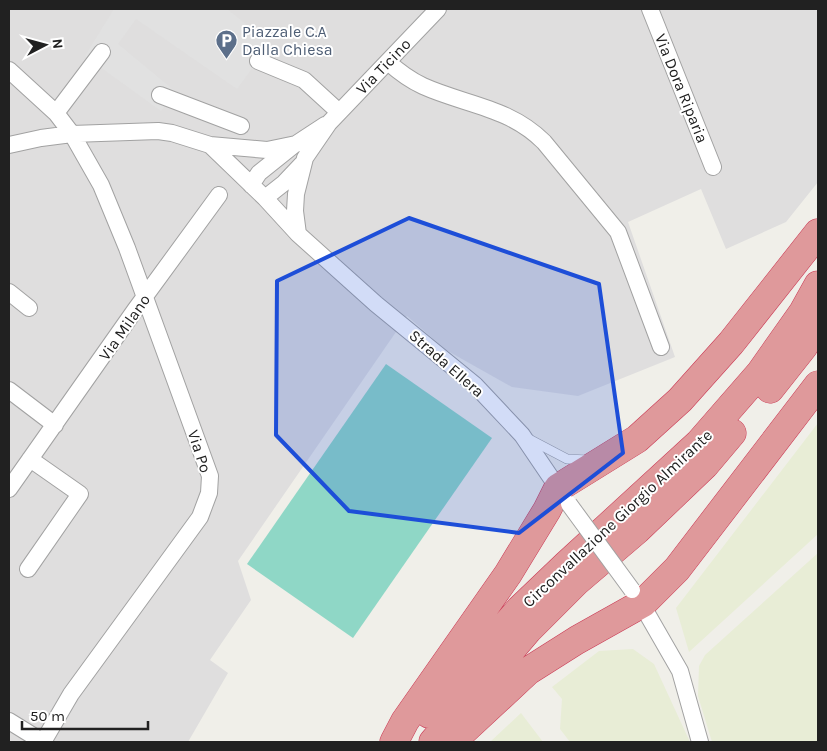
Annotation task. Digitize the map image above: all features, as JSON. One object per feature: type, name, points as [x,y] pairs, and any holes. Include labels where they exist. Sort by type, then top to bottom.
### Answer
[{"type":"highway","points":[[394,742],[405,721],[508,574],[547,510],[608,457],[637,439],[680,400],[731,343],[818,233]]},
{"type":"highway","name":"Circonvallazione Giorgio Almirante","points":[[406,742],[520,609],[699,443],[760,373],[803,312],[818,285]]},
{"type":"highway","name":"Circonvallazione Giorgio Almirante","points":[[433,742],[528,630],[576,582],[637,530],[705,465],[756,406],[798,353],[818,322]]},
{"type":"highway","points":[[452,742],[528,671],[577,640],[677,570],[818,385]]},
{"type":"street","name":"Via Ticino","points":[[334,117],[438,9]]},
{"type":"street","name":"Via Dora Riparia","points":[[650,9],[713,167]]},
{"type":"street","points":[[56,113],[102,52]]},
{"type":"street","points":[[258,61],[304,80],[334,117]]},
{"type":"street","points":[[388,62],[422,86],[509,116],[532,130],[558,158],[618,232],[661,347]]},
{"type":"street","name":"Via Po","points":[[9,70],[56,113],[72,134],[102,185],[127,248],[210,476],[209,493],[200,517],[71,694],[43,742]]},
{"type":"street","points":[[160,95],[241,126]]},
{"type":"street","points":[[250,185],[259,173],[334,117]]},
{"type":"street","points":[[265,198],[284,183],[302,164],[334,117]]},
{"type":"street","name":"Strada Ellera","points":[[9,145],[72,134],[158,131],[172,133],[210,145],[265,198],[298,234],[376,304],[475,385],[522,435],[637,597],[680,670],[700,742]]},
{"type":"street","points":[[210,145],[267,150],[296,144]]},
{"type":"street","points":[[298,234],[295,211],[296,194],[302,164]]},
{"type":"street","name":"Via Milano","points":[[9,489],[219,195]]},
{"type":"street","points":[[9,292],[30,308]]},
{"type":"street","points":[[9,390],[55,425]]},
{"type":"street","points":[[28,569],[80,494],[30,459]]},
{"type":"street","points":[[9,721],[43,742]]},
{"type":"lane","points":[[522,435],[567,460],[608,457]]},
{"type":"highlighted area","points":[[409,218],[599,284],[623,453],[519,533],[349,511],[276,435],[277,281]]},
{"type":"shaded area","points":[[9,9],[818,9],[818,182],[786,222],[726,249],[701,189],[628,222],[675,357],[578,396],[512,387],[446,350],[407,316],[238,561],[251,600],[210,660],[228,673],[188,742],[9,742]]},
{"type":"shaded area","name":"Piazzale C.A Dalla Chiesa","points":[[114,9],[227,9],[270,44],[237,89],[136,19],[118,44],[176,92],[161,111],[85,56]]},
{"type":"green space","points":[[386,364],[492,438],[353,638],[247,564]]},
{"type":"green space","points":[[818,423],[818,534],[689,652],[676,608]]},
{"type":"green space","points":[[818,553],[818,742],[712,742],[698,696],[699,666],[705,655]]},
{"type":"green space","points":[[633,649],[654,664],[690,742],[570,742],[560,729],[562,699],[552,687],[599,651]]},
{"type":"green space","points":[[521,713],[543,742],[490,742]]},
{"type":"place","name":"Piazzale C.A Dalla Chiesa","points":[[226,59]]}]
